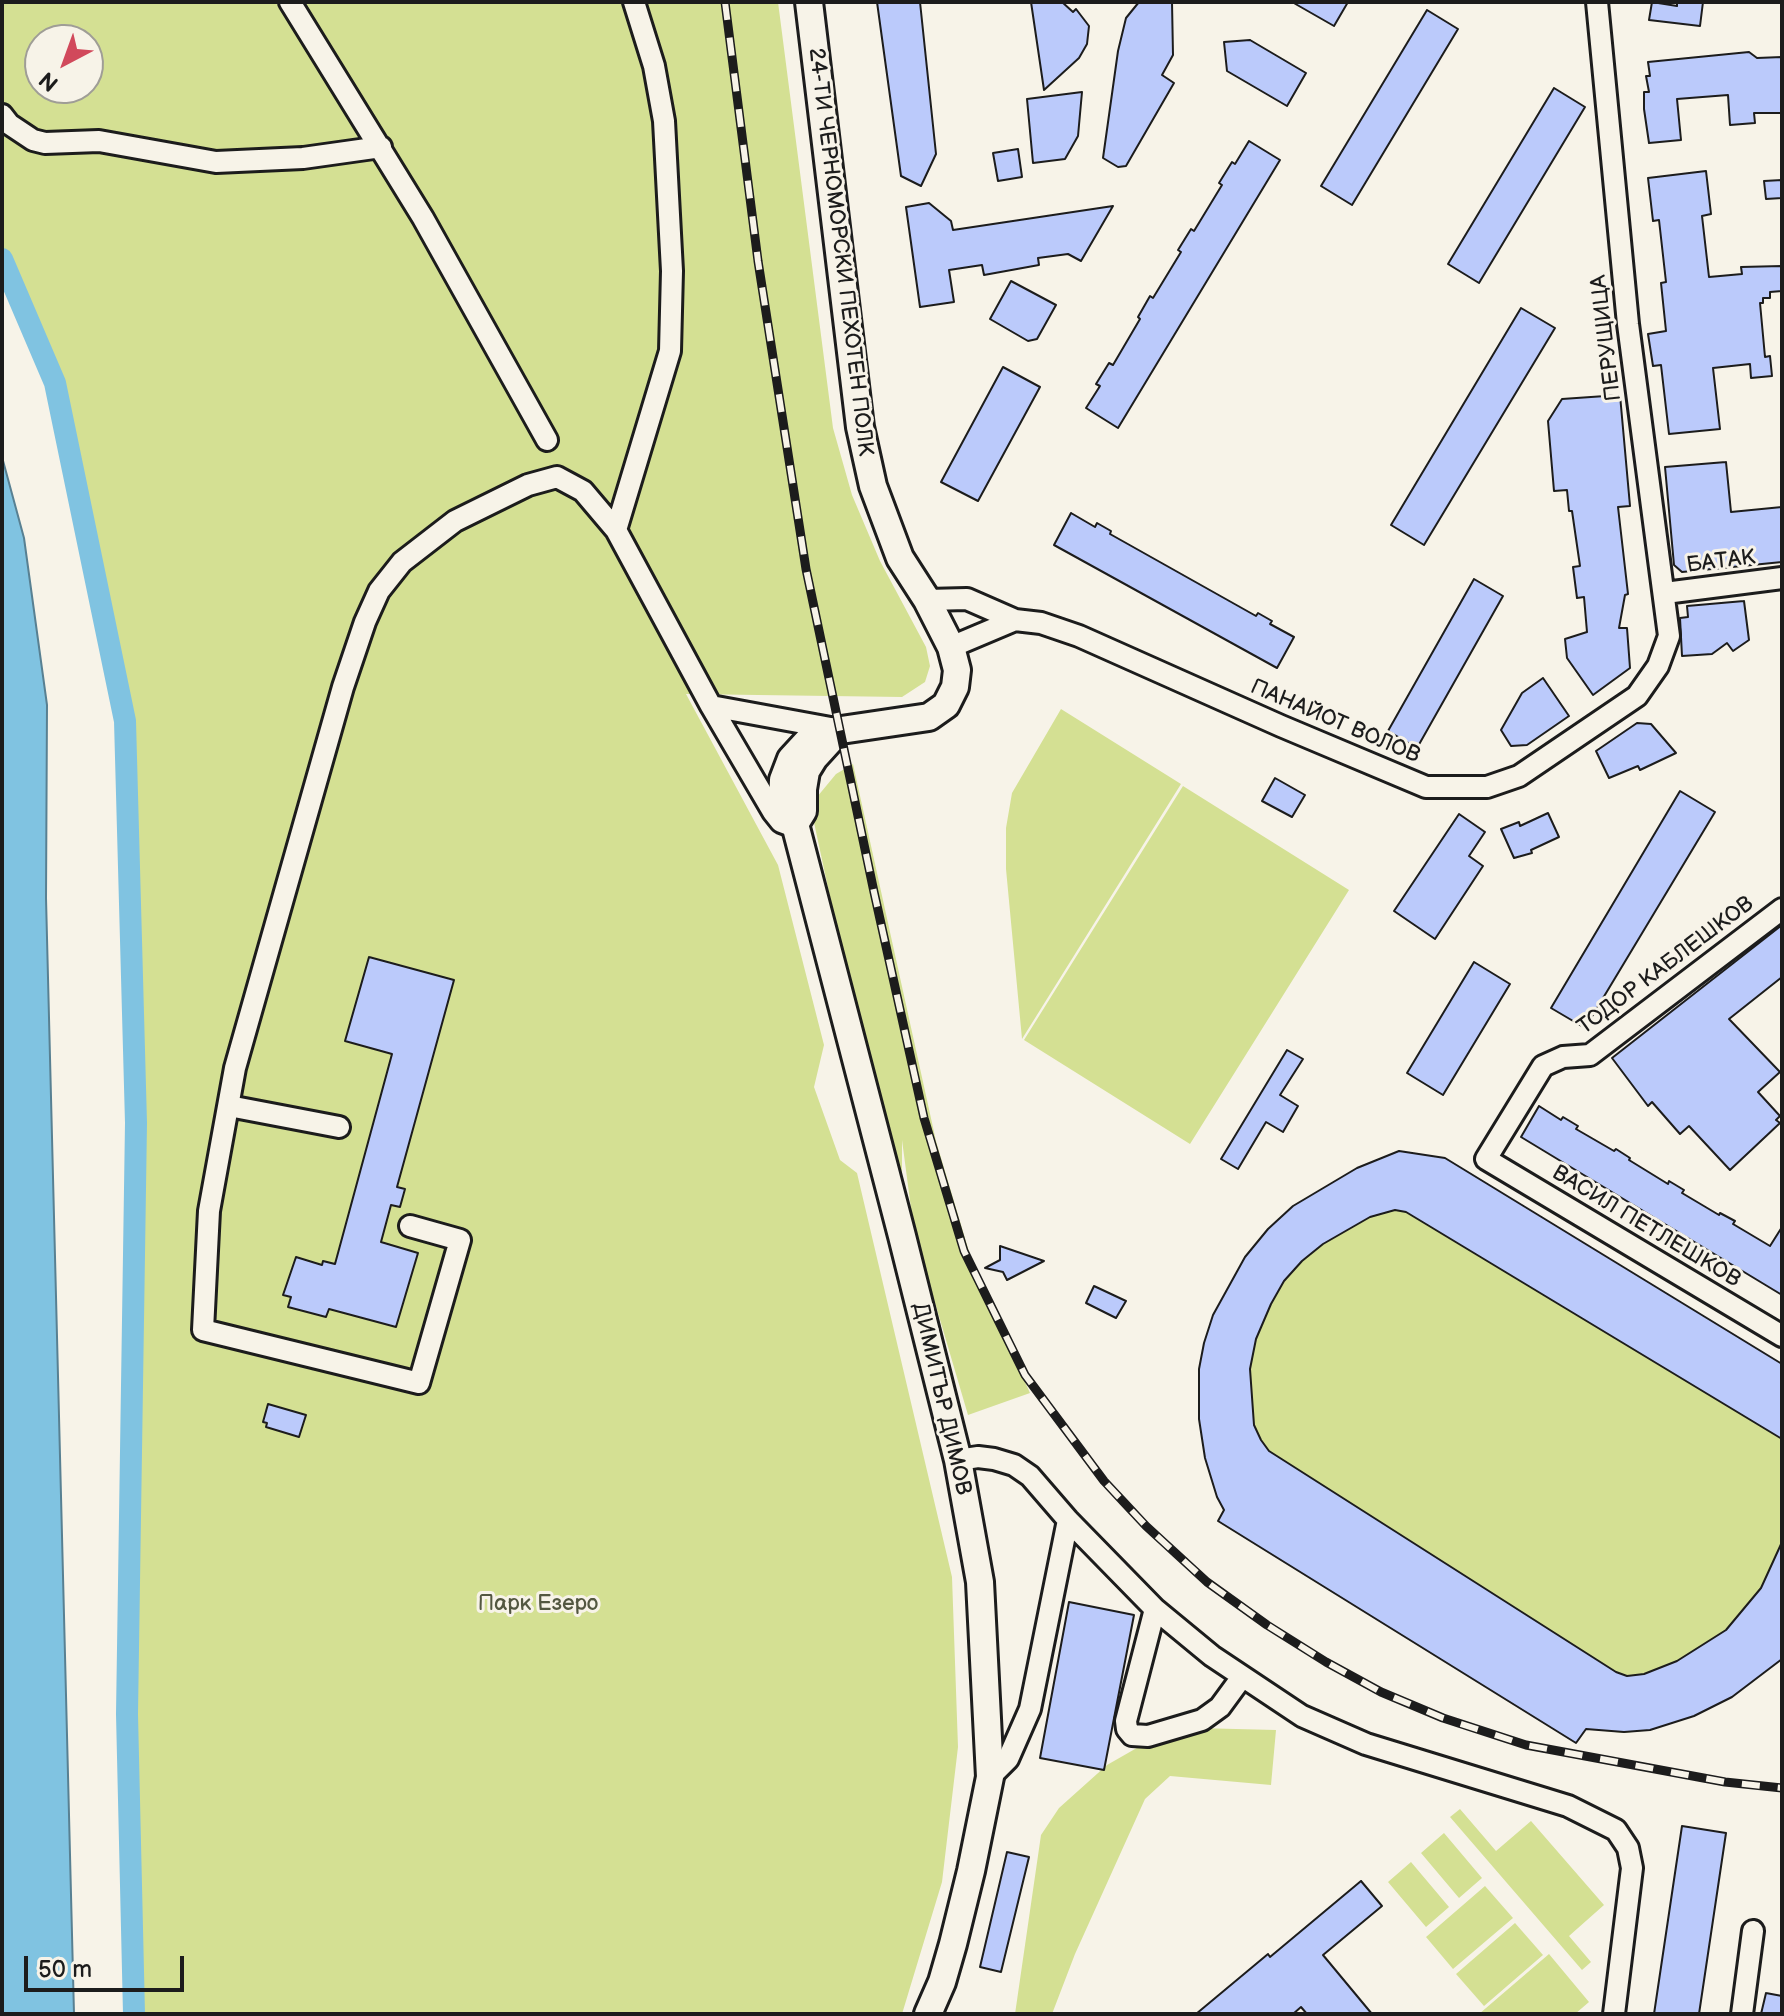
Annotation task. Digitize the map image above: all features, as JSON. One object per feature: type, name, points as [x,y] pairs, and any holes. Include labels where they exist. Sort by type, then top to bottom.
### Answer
[{"type":"main road","name":"24-ТИ ЧЕРНОМОРСКИ ПЕХОТЕН ПОЛК","points":[[809,2],[860,427],[873,486],[900,558],[927,600],[951,647],[957,670],[955,687],[946,705],[929,717],[840,729]]},
{"type":"main road","name":"ДИМИТЪР ДИМОВ","points":[[840,729],[806,771],[803,811],[795,824],[958,1460],[980,1582],[990,1777],[971,1871],[942,1982],[928,2014]]},
{"type":"main road","name":"ДИМИТЪР ДИМОВ","points":[[942,1982],[943,2014]]},
{"type":"street","points":[[290,2],[381,147],[547,440]]},
{"type":"street","points":[[616,530],[670,351],[672,271],[664,121],[654,66],[634,2]]},
{"type":"street","name":"ПЕРУЩИЦА","points":[[1597,2],[1630,340],[1669,636],[1658,666]]},
{"type":"street","points":[[2,115],[9,124],[33,140],[45,143],[99,141],[216,162],[303,158],[381,147]]},
{"type":"street","points":[[410,1226],[460,1240],[419,1383],[203,1330],[209,1211],[239,1053],[343,687],[379,591],[402,562],[455,521],[528,485],[557,477],[583,491],[616,530],[711,706],[773,812],[781,822],[795,824]]},
{"type":"street","name":"БАТАК","points":[[1665,593],[1782,578]]},
{"type":"street","name":"ПАНАЙОТ ВОЛОВ","points":[[927,600],[967,599],[1015,620],[1041,623],[1079,636],[1426,787],[1487,787],[1519,776],[1637,696],[1658,666]]},
{"type":"street","points":[[951,647],[1015,620]]},
{"type":"street","points":[[711,706],[840,729]]},
{"type":"street","name":"ТОДОР КАБЛЕШКОВ","points":[[1486,1159],[1543,1066],[1563,1057],[1590,1055],[1782,909]]},
{"type":"street","points":[[229,1106],[339,1127]]},
{"type":"street","name":"ВАСИЛ ПЕТЛЕШКОВ","points":[[1486,1159],[1782,1336]]},
{"type":"street","points":[[958,1460],[978,1457],[1014,1465],[1030,1476],[1068,1520],[1155,1609],[1242,1677],[1302,1716],[1366,1744],[1568,1806],[1616,1830],[1628,1848],[1632,1868],[1614,2014]]},
{"type":"street","points":[[990,1777],[1008,1759],[1030,1709],[1068,1520]]},
{"type":"street","points":[[1155,1609],[1126,1721],[1132,1735],[1148,1736],[1202,1720],[1220,1707],[1242,1677]]},
{"type":"street","points":[[1742,2014],[1753,1931]]},
{"type":"green space","name":"Парк Езеро","points":[[2,2],[778,2],[833,428],[852,495],[880,561],[926,647],[930,666],[925,682],[902,697],[686,694],[778,865],[824,1045],[814,1087],[840,1160],[857,1173],[952,1577],[958,1747],[942,1882],[902,2014],[133,2014],[127,1705],[131,949],[125,721],[57,371],[2,249]]},
{"type":"green space","points":[[1061,709],[1181,784],[1022,1039],[1006,869],[1006,828],[1012,793]]},
{"type":"green space","points":[[853,764],[936,1141],[976,1275],[1030,1393],[968,1415],[914,1231],[902,1140],[902,1233],[812,813],[817,797],[836,774]]},
{"type":"green space","points":[[1183,786],[1349,890],[1190,1144],[1024,1040]]},
{"type":"green space","points":[[1399,1151],[1445,1158],[1782,1364],[1782,1653],[1766,1671],[1732,1697],[1694,1716],[1650,1730],[1624,1733],[1586,1729],[1576,1743],[1218,1521],[1224,1509],[1205,1458],[1199,1419],[1199,1369],[1213,1315],[1245,1257],[1268,1229],[1293,1206],[1357,1168]]},
{"type":"green space","points":[[1196,1728],[1276,1730],[1271,1785],[1170,1776],[1145,1799],[1075,1954],[1052,2014],[1015,2014],[1041,1835],[1059,1808],[1107,1765],[1156,1737]]},
{"type":"green space","points":[[1460,1809],[1496,1851],[1531,1821],[1604,1905],[1569,1936],[1591,1962],[1582,1970],[1450,1817]]},
{"type":"green space","points":[[1444,1833],[1482,1878],[1459,1898],[1421,1853]]},
{"type":"green space","points":[[1411,1862],[1449,1907],[1426,1927],[1388,1882]]},
{"type":"green space","points":[[1485,1886],[1513,1918],[1453,1969],[1426,1937]]},
{"type":"green space","points":[[1515,1923],[1543,1955],[1484,2006],[1456,1974]]},
{"type":"green space","points":[[1549,1954],[1589,2002],[1575,2014],[1479,2014]]},
{"type":"water","points":[[2,457],[24,538],[47,705],[46,898],[74,2014],[2,2014]]},
{"type":"building","points":[[877,2],[920,2],[936,154],[921,186],[901,176]]},
{"type":"building","points":[[1031,2],[1062,2],[1073,12],[1076,9],[1089,26],[1087,44],[1079,58],[1044,90]]},
{"type":"building","points":[[1139,2],[1172,2],[1173,55],[1162,75],[1174,83],[1126,166],[1118,167],[1103,158],[1118,51],[1126,18]]},
{"type":"building","points":[[1292,2],[1348,2],[1334,26]]},
{"type":"building","points":[[1652,2],[1677,6],[1677,2],[1703,2],[1700,26],[1649,20]]},
{"type":"building","points":[[1427,10],[1458,29],[1352,205],[1321,186]]},
{"type":"building","points":[[1250,40],[1306,73],[1287,106],[1227,71],[1224,42]]},
{"type":"building","points":[[1749,52],[1757,58],[1782,57],[1782,113],[1754,113],[1755,123],[1730,125],[1728,95],[1677,99],[1681,140],[1649,143],[1644,109],[1644,92],[1649,92],[1646,76],[1650,76],[1648,62]]},
{"type":"building","points":[[1554,88],[1585,107],[1479,283],[1448,264]]},
{"type":"building","points":[[1082,92],[1078,136],[1065,159],[1033,163],[1027,99]]},
{"type":"building","points":[[1249,141],[1280,160],[1118,428],[1086,408],[1100,386],[1096,384],[1109,363],[1113,365],[1150,296],[1153,298],[1181,252],[1178,250],[1191,229],[1194,231],[1222,185],[1219,183]]},
{"type":"building","points":[[1018,149],[1022,177],[998,181],[993,153]]},
{"type":"building","points":[[1706,171],[1711,214],[1702,216],[1709,277],[1742,274],[1741,267],[1782,266],[1782,291],[1770,292],[1770,298],[1763,298],[1763,303],[1760,303],[1765,357],[1770,356],[1772,376],[1751,378],[1750,364],[1713,368],[1720,429],[1669,434],[1661,365],[1653,366],[1648,334],[1666,331],[1661,283],[1666,282],[1659,220],[1653,221],[1648,178]]},
{"type":"building","points":[[1782,180],[1782,198],[1766,199],[1764,181]]},
{"type":"building","points":[[929,203],[951,221],[953,230],[1113,206],[1081,261],[1068,254],[1038,258],[1039,265],[984,275],[982,265],[949,270],[954,302],[920,307],[906,207]]},
{"type":"building","points":[[1011,281],[1056,305],[1037,339],[1028,341],[990,319]]},
{"type":"building","points":[[1521,308],[1555,328],[1424,545],[1391,525]]},
{"type":"building","points":[[1003,367],[1040,387],[978,501],[941,482]]},
{"type":"building","points":[[1620,395],[1630,506],[1618,507],[1628,594],[1625,595],[1619,628],[1627,628],[1630,668],[1593,695],[1567,658],[1565,639],[1587,632],[1584,597],[1577,598],[1573,567],[1580,566],[1572,511],[1569,511],[1567,490],[1554,491],[1548,421],[1562,399]]},
{"type":"building","points":[[1726,462],[1731,512],[1782,507],[1782,562],[1682,572],[1674,565],[1665,467]]},
{"type":"building","points":[[1071,513],[1095,527],[1097,523],[1111,531],[1110,534],[1256,616],[1258,613],[1272,621],[1270,624],[1294,637],[1277,668],[1054,545]]},
{"type":"building","points":[[1474,579],[1503,596],[1417,748],[1388,731]]},
{"type":"building","points":[[1744,601],[1749,640],[1733,651],[1727,643],[1712,654],[1682,656],[1680,618],[1688,617],[1687,606]]},
{"type":"building","points":[[1543,678],[1569,716],[1527,745],[1511,746],[1501,730],[1522,693]]},
{"type":"building","points":[[1637,723],[1651,724],[1676,753],[1640,770],[1638,766],[1609,778],[1596,751]]},
{"type":"building","points":[[1275,778],[1305,795],[1292,817],[1262,801]]},
{"type":"building","points":[[1680,791],[1715,812],[1585,1028],[1551,1008]]},
{"type":"building","points":[[1548,813],[1559,837],[1531,850],[1532,853],[1514,858],[1501,829],[1519,822],[1520,826]]},
{"type":"building","points":[[1459,814],[1485,832],[1469,856],[1483,866],[1435,939],[1394,911]]},
{"type":"building","points":[[1782,925],[1782,977],[1729,1019],[1780,1072],[1758,1092],[1780,1116],[1776,1120],[1780,1123],[1730,1170],[1689,1126],[1680,1134],[1652,1102],[1648,1106],[1612,1058]]},
{"type":"building","points":[[369,957],[454,980],[397,1187],[405,1189],[400,1207],[391,1205],[381,1242],[418,1253],[396,1327],[329,1309],[326,1317],[288,1307],[291,1297],[283,1295],[296,1257],[322,1265],[323,1261],[335,1264],[392,1054],[345,1041]]},
{"type":"building","points":[[1474,962],[1510,984],[1443,1095],[1407,1073]]},
{"type":"building","points":[[1287,1050],[1303,1059],[1280,1095],[1298,1106],[1283,1132],[1266,1122],[1238,1169],[1221,1159]]},
{"type":"building","points":[[1539,1106],[1561,1120],[1563,1117],[1578,1126],[1576,1129],[1614,1151],[1616,1149],[1668,1184],[1669,1181],[1684,1190],[1682,1193],[1735,1221],[1733,1224],[1770,1246],[1782,1227],[1782,1295],[1521,1137]]},
{"type":"building","points":[[1399,1151],[1445,1158],[1782,1364],[1782,1439],[1406,1212],[1395,1210],[1370,1217],[1323,1244],[1284,1281],[1256,1339],[1250,1369],[1254,1425],[1261,1440],[1269,1451],[1616,1672],[1627,1676],[1644,1674],[1677,1661],[1726,1630],[1761,1588],[1782,1542],[1782,1659],[1732,1697],[1694,1716],[1650,1730],[1624,1732],[1586,1729],[1576,1743],[1218,1521],[1224,1510],[1205,1458],[1199,1419],[1199,1369],[1213,1315],[1245,1257],[1268,1229],[1293,1206],[1357,1168]]},
{"type":"building","points":[[1000,1246],[1044,1261],[1007,1280],[1003,1272],[985,1268],[1000,1260]]},
{"type":"building","points":[[1094,1286],[1126,1301],[1116,1318],[1086,1303]]},
{"type":"building","points":[[268,1404],[306,1415],[299,1437],[266,1427],[267,1423],[263,1422]]},
{"type":"building","points":[[1069,1602],[1134,1615],[1104,1770],[1040,1758]]},
{"type":"building","points":[[1682,1826],[1726,1833],[1699,2014],[1654,2014]]},
{"type":"building","points":[[1007,1852],[1029,1857],[1001,1972],[980,1967]]},
{"type":"building","points":[[1361,1881],[1382,1906],[1323,1955],[1372,2014],[1307,2014],[1301,2007],[1293,2014],[1196,2014],[1268,1954],[1270,1957]]},
{"type":"building","points":[[1766,1993],[1782,1996],[1782,2014],[1761,2014]]},
{"type":"waterway","points":[[2,259],[55,383],[125,721],[136,1123],[127,1714],[134,2014]]},
{"type":"railway","points":[[725,2],[758,261],[806,569],[874,892],[924,1118],[964,1251],[1025,1375],[1104,1481],[1146,1526],[1207,1582],[1326,1662],[1381,1692],[1443,1718],[1526,1745],[1725,1782],[1782,1788]]}]
